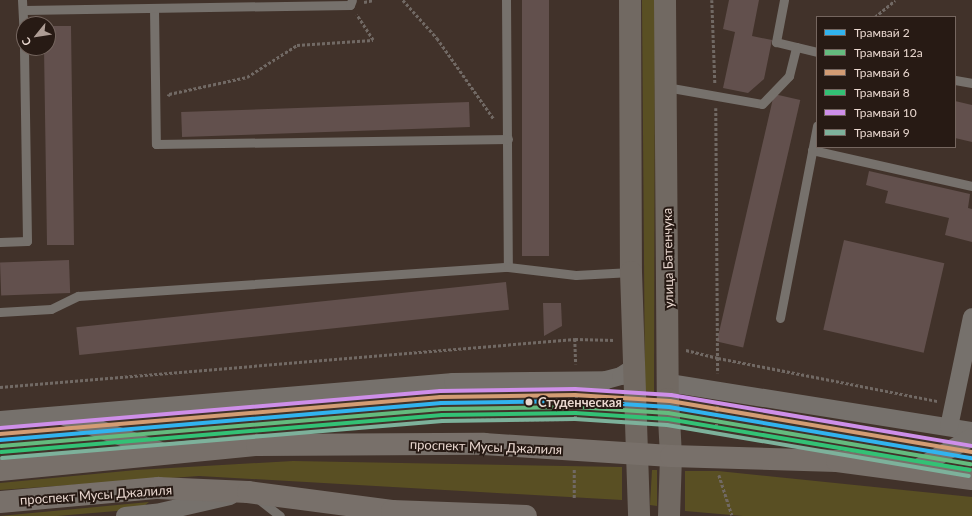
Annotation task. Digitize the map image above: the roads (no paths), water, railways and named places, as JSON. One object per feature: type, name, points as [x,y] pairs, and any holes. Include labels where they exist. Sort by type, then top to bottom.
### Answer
[{"type":"main road","points":[[630,0],[631,272],[639,516]]},
{"type":"main road","name":"улица Батенчука","points":[[666,0],[671,456],[669,516]]},
{"type":"main road","name":"проспект Мусы Джалиля","points":[[0,470],[257,445],[484,444],[671,456],[837,462],[972,479]]},
{"type":"main road","name":"проспект Мусы Джалиля","points":[[0,502],[158,488],[248,492],[392,511],[526,516]]},
{"type":"street","points":[[949,427],[972,317]]},
{"type":"street","points":[[0,420],[53,414],[454,382],[606,380],[621,376],[633,368]]},
{"type":"street","points":[[669,383],[972,431]]},
{"type":"street","points":[[53,414],[86,423],[170,454]]},
{"type":"street","points":[[912,471],[972,438]]},
{"type":"street","points":[[124,516],[156,513],[248,492]]},
{"type":"lane","points":[[22,0],[24,16]]},
{"type":"lane","points":[[506,0],[508,267]]},
{"type":"lane","points":[[784,0],[776,42],[816,52]]},
{"type":"lane","points":[[24,10],[351,2]]},
{"type":"lane","points":[[154,8],[156,144],[508,139]]},
{"type":"lane","points":[[666,87],[762,104],[790,76],[796,47]]},
{"type":"lane","points":[[0,242],[27,241],[24,56]]},
{"type":"lane","points":[[956,80],[972,83]]},
{"type":"lane","points":[[780,318],[816,131]]},
{"type":"lane","points":[[812,150],[972,186]]},
{"type":"lane","points":[[0,312],[51,309],[78,296],[508,267],[576,275],[631,272]]},
{"type":"lane","points":[[248,492],[280,516]]},
{"type":"tram line","name":"10","points":[[0,428],[440,391],[575,389],[671,395],[972,446]]},
{"type":"tram line","name":"6","points":[[0,434],[440,397],[575,395],[670,401],[972,452]]},
{"type":"tram line","name":"2","points":[[0,440],[441,403],[575,401],[669,407],[972,458]]},
{"type":"tram line","name":"12а","points":[[1,446],[441,409],[575,407],[668,413],[971,464]]},
{"type":"tram line","name":"8","points":[[1,452],[442,415],[575,413],[668,419],[970,470]]},
{"type":"tram line","name":"9","points":[[2,458],[442,421],[575,419],[667,425],[969,476]]},
{"type":"place","name":"Студенческая","points":[[529,402]]}]
